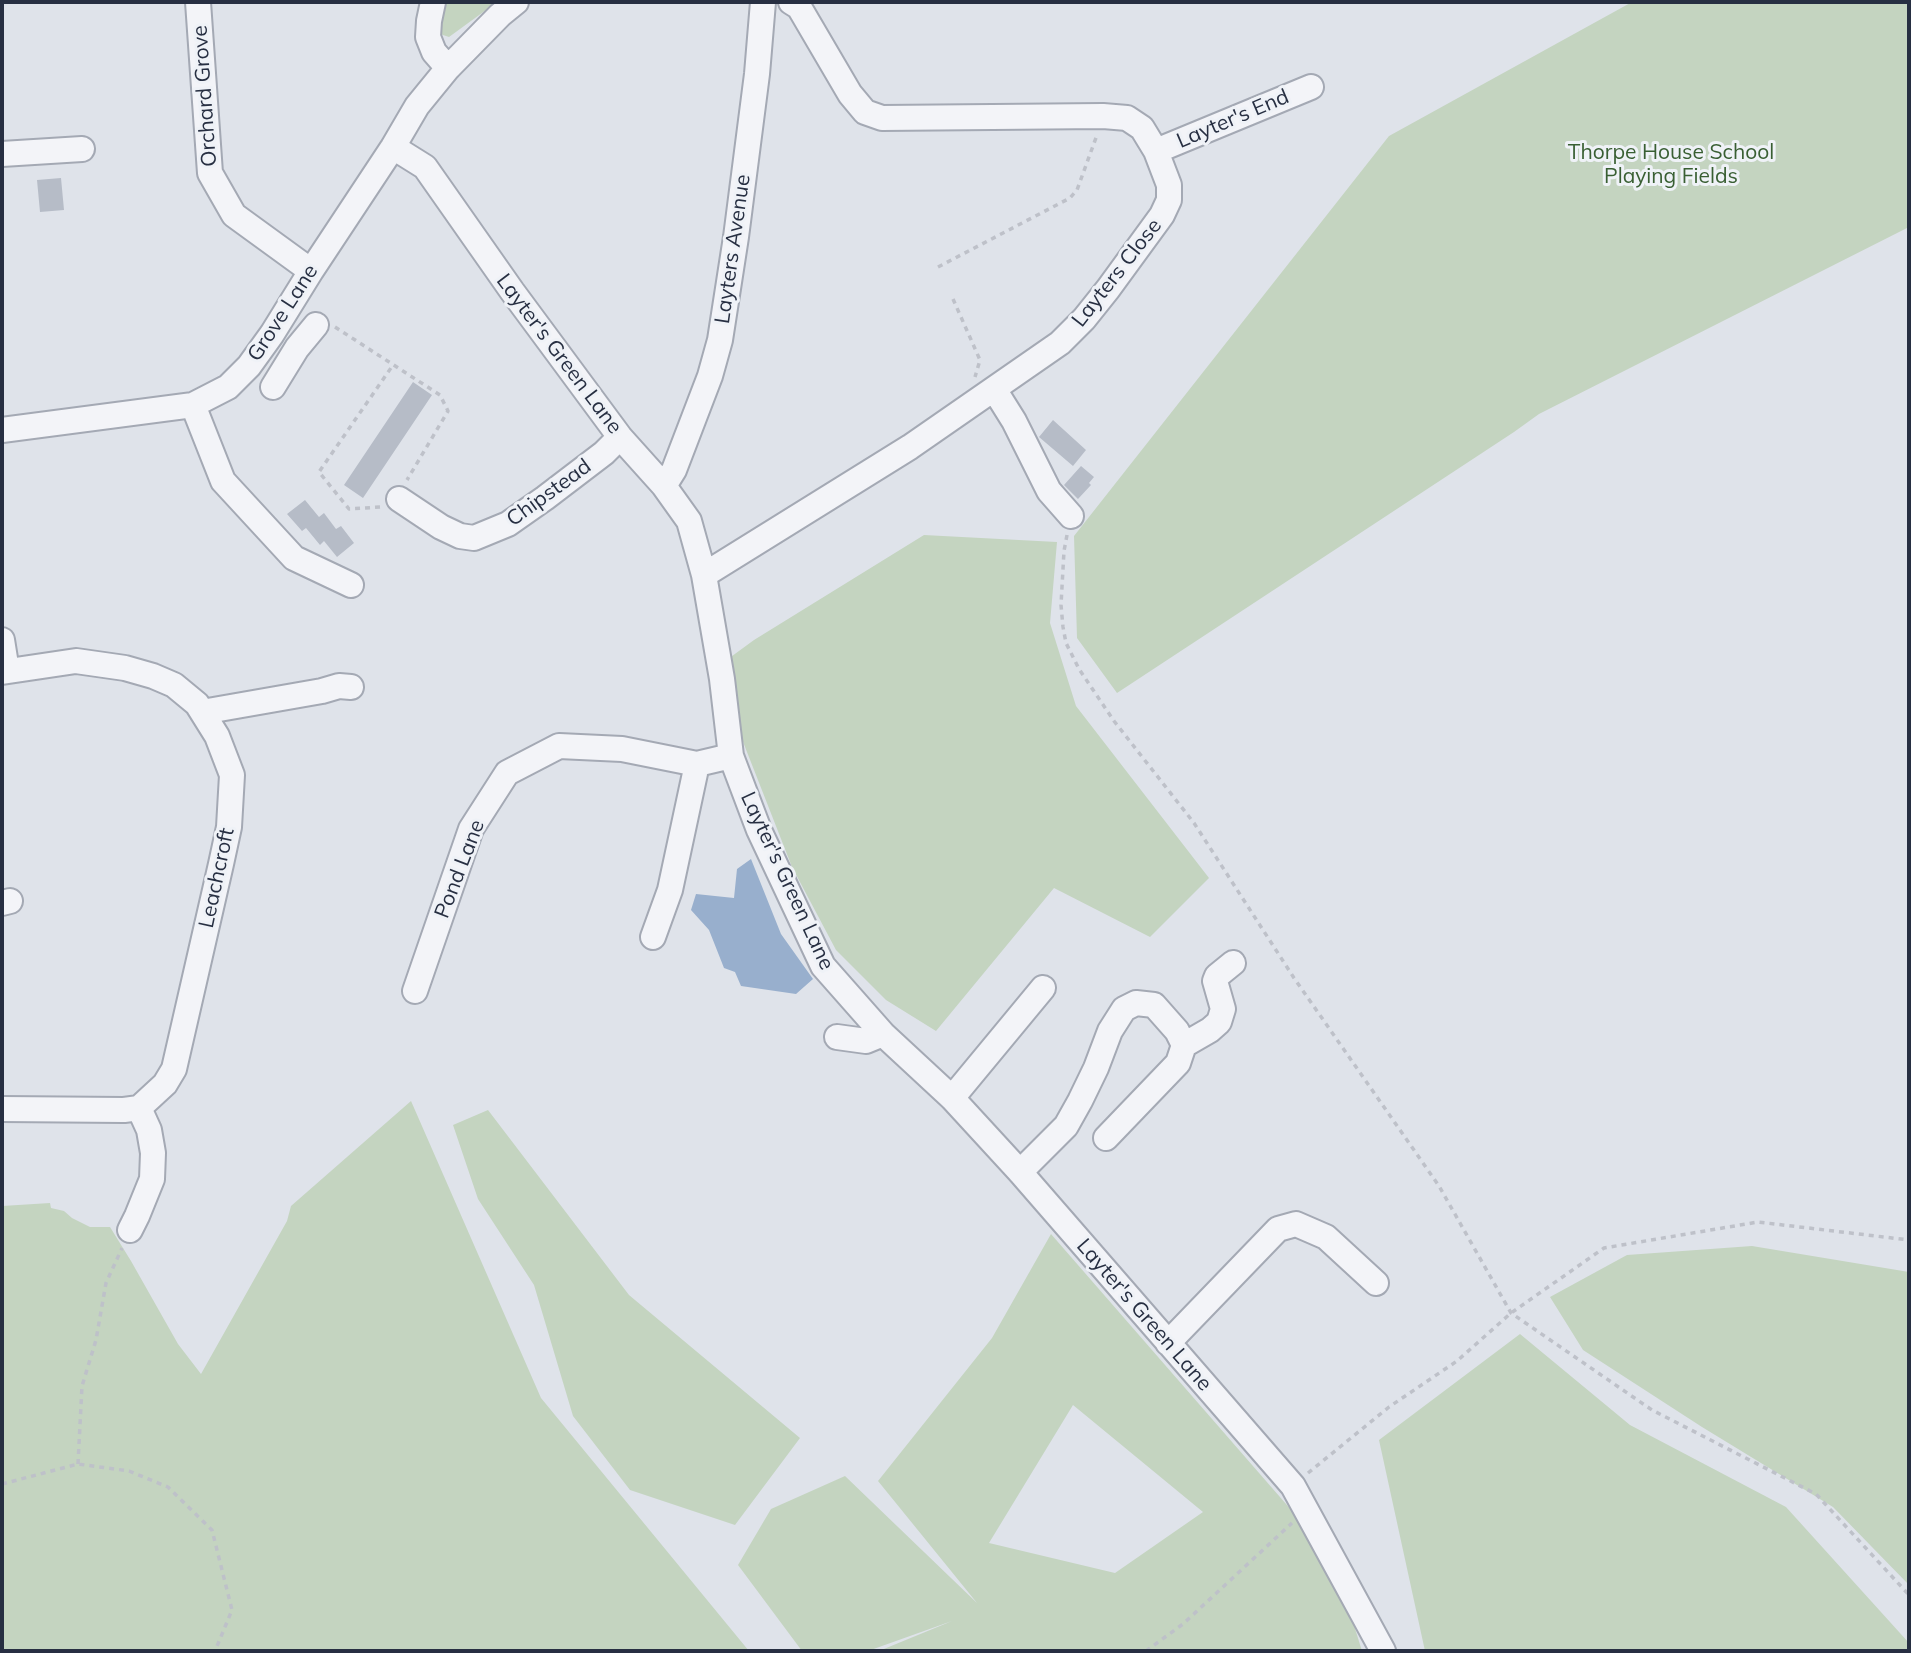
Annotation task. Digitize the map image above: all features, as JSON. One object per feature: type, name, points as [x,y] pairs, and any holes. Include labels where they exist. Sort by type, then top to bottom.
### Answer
[{"type":"street","name":"Orchard Grove","points":[[198,2],[209,173],[234,215],[311,271]]},
{"type":"street","points":[[433,2],[428,37],[434,51],[448,68]]},
{"type":"street","name":"Grove Lane","points":[[2,430],[193,405],[228,387],[249,366],[272,334],[417,106],[448,68],[516,2]]},
{"type":"street","name":"Layters Avenue","points":[[664,486],[674,470],[710,376],[720,340],[736,237],[764,2]]},
{"type":"street","name":"Layters Close","points":[[704,575],[910,447],[1060,343],[1084,319],[1162,215],[1168,200],[1169,185],[1156,151],[1142,128],[1127,118],[882,118],[865,112],[850,94],[799,7],[791,2]]},
{"type":"street","name":"Layter's End","points":[[1156,151],[1311,87]]},
{"type":"street","name":"Layter's Green Lane","points":[[393,147],[425,167],[620,437],[664,486],[688,521],[704,575],[722,679],[731,757],[758,830],[823,966],[883,1034],[952,1098],[1020,1171],[1293,1486],[1383,1651]]},
{"type":"street","points":[[2,154],[82,149]]},
{"type":"street","points":[[273,387],[297,348],[316,325]]},
{"type":"street","points":[[272,334],[297,348]]},
{"type":"street","points":[[988,393],[1014,421],[1049,491],[1071,516]]},
{"type":"street","points":[[193,405],[223,481],[294,558],[351,585]]},
{"type":"street","name":"Chipstead","points":[[399,499],[460,537],[474,538],[508,524],[536,505],[604,453],[620,437]]},
{"type":"street","name":"Leachcroft","points":[[2,640],[5,671],[76,660],[125,668],[174,685],[197,704],[217,736],[232,775],[229,827],[174,1069],[165,1084],[139,1108]]},
{"type":"street","points":[[202,712],[339,686],[351,687]]},
{"type":"street","name":"Pond Lane","points":[[415,991],[471,829],[507,773],[559,746],[622,749],[697,764],[731,757]]},
{"type":"street","points":[[653,937],[670,890],[697,764]]},
{"type":"street","points":[[1106,1138],[1178,1063],[1184,1045],[1219,1022],[1223,1009],[1215,981],[1217,976],[1233,963]]},
{"type":"street","points":[[952,1098],[1043,988]]},
{"type":"street","points":[[1020,1171],[1066,1126],[1124,1009],[1136,1003],[1154,1005],[1177,1031],[1184,1045]]},
{"type":"street","points":[[837,1037],[866,1041],[883,1034]]},
{"type":"street","points":[[2,1110],[139,1108],[149,1130],[153,1153],[152,1179],[130,1230]]},
{"type":"street","points":[[1168,1343],[1278,1229],[1296,1224],[1326,1237],[1376,1283]]},
{"type":"path","points":[[938,267],[1070,198],[1077,190],[1103,116]]},
{"type":"path","points":[[953,299],[980,360],[973,383],[988,393]]},
{"type":"path","points":[[316,325],[332,325],[440,395],[448,411],[402,488],[399,499],[385,507],[349,509],[319,472],[393,365]]},
{"type":"path","points":[[1071,516],[1064,551],[1062,627],[1066,643],[1079,669],[1114,721],[1194,823],[1294,978],[1439,1186],[1511,1313],[1652,1410],[1816,1494],[1909,1595]]},
{"type":"path","points":[[1293,1486],[1390,1407],[1457,1361],[1511,1313],[1604,1248],[1758,1222],[1909,1240]]},
{"type":"path","points":[[78,1464],[82,1386],[96,1340],[106,1283],[130,1230]]},
{"type":"path","points":[[2,1484],[78,1464],[129,1471],[168,1487],[212,1530],[232,1609],[215,1651]]},
{"type":"path","points":[[1146,1651],[1183,1624],[1306,1510]]},
{"type":"green space","points":[[440,2],[497,2],[449,37],[440,34]]},
{"type":"green space","name":"Thorpe House School Playing Fields","points":[[1632,2],[1909,2],[1909,227],[1539,414],[1117,693],[1077,638],[1074,536],[1389,136]]},
{"type":"green space","points":[[924,535],[1057,542],[1050,623],[1076,706],[1209,878],[1150,937],[1054,888],[936,1031],[886,1000],[836,950],[792,867],[738,729],[728,659],[754,640]]},
{"type":"green space","points":[[411,1101],[541,1398],[749,1651],[2,1651],[2,1206],[50,1203],[51,1208],[64,1211],[90,1227],[110,1227],[178,1344],[201,1374],[287,1221],[291,1206]]},
{"type":"green space","points":[[488,1110],[629,1295],[800,1438],[735,1525],[630,1490],[573,1416],[534,1285],[478,1199],[453,1125]]},
{"type":"green space","points":[[1051,1234],[1293,1512],[1352,1619],[1362,1651],[879,1651],[952,1621],[868,1651],[802,1651],[738,1565],[771,1509],[845,1476],[977,1603],[878,1481],[992,1338]],"holes":[[[1073,1405],[1203,1512],[1115,1573],[989,1543]]]},
{"type":"green space","points":[[1752,1246],[1909,1272],[1909,1585],[1833,1507],[1583,1350],[1550,1297],[1627,1255]]},
{"type":"green space","points":[[1520,1334],[1630,1425],[1786,1507],[1909,1643],[1909,1651],[1425,1651],[1379,1440]]},
{"type":"water","points":[[751,859],[781,934],[813,979],[796,994],[741,986],[735,972],[724,968],[709,930],[691,910],[696,894],[734,898],[737,869]]},
{"type":"building","points":[[61,178],[64,210],[40,212],[37,180]]},
{"type":"building","points":[[413,382],[432,395],[363,498],[344,485]]},
{"type":"building","points":[[1053,420],[1086,450],[1073,466],[1039,437]]},
{"type":"building","points":[[1081,466],[1094,477],[1089,483],[1091,485],[1078,499],[1064,485]]},
{"type":"building","points":[[305,500],[319,517],[324,513],[336,529],[341,526],[354,543],[337,557],[324,541],[320,545],[306,528],[302,531],[287,514]]}]
